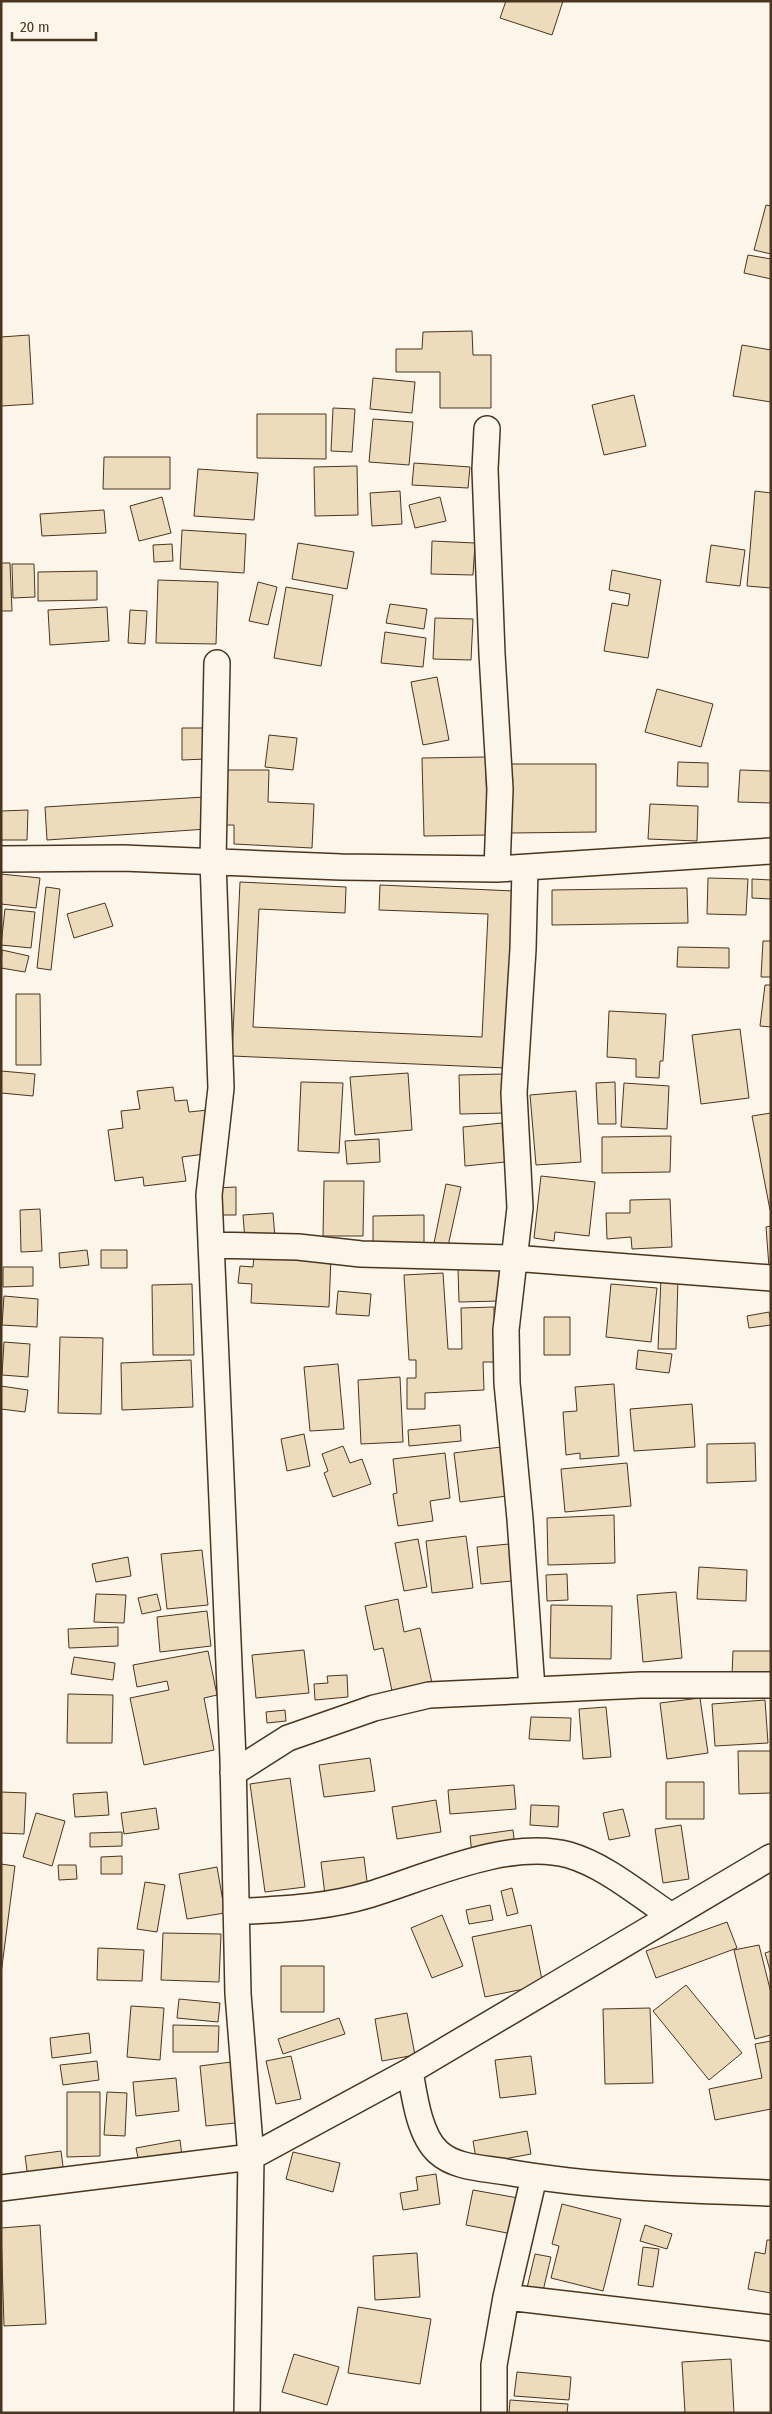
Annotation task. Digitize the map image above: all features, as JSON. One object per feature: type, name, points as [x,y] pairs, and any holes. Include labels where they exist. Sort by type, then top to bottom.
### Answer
[{"type":"street","points":[[487,429],[485,469],[492,654],[500,790],[497,869]]},
{"type":"street","points":[[218,664],[214,861],[221,1088],[209,1195],[233,1772],[238,1994],[251,2157],[247,2413]]},
{"type":"street","points":[[1,859],[114,858],[341,868],[524,869],[771,852]]},
{"type":"street","points":[[524,869],[523,949],[514,1093],[520,1208],[506,1330],[507,1384],[520,1519],[532,1689]]},
{"type":"street","points":[[211,1244],[298,1248],[360,1254],[513,1258],[771,1278]]},
{"type":"street","points":[[233,1772],[288,1738],[374,1708],[429,1696],[640,1684],[771,1685]]},
{"type":"street","points":[[236,1912],[320,1906],[368,1895],[456,1864],[528,1850],[568,1855],[595,1865],[670,1915]]},
{"type":"street","points":[[1,2188],[251,2157],[410,2071],[771,1856]]},
{"type":"street","points":[[410,2071],[417,2109],[428,2139],[438,2152],[456,2162],[534,2177],[605,2186],[771,2193]]},
{"type":"street","points":[[494,2413],[494,2365],[506,2297],[534,2177]]},
{"type":"street","points":[[506,2297],[771,2328]]},
{"type":"building","points":[[506,1],[563,1],[552,35],[500,18]]},
{"type":"building","points":[[766,205],[771,206],[771,254],[754,250]]},
{"type":"building","points":[[748,255],[771,259],[771,279],[744,273]]},
{"type":"building","points":[[472,331],[473,355],[491,355],[491,408],[440,408],[440,372],[396,372],[396,349],[422,349],[423,332]]},
{"type":"building","points":[[29,335],[33,404],[1,406],[1,337]]},
{"type":"building","points":[[742,345],[771,350],[771,402],[733,396]]},
{"type":"building","points":[[373,378],[415,382],[412,413],[370,409]]},
{"type":"building","points":[[634,395],[646,446],[604,455],[592,405]]},
{"type":"building","points":[[333,408],[355,409],[352,452],[331,451]]},
{"type":"building","points":[[257,414],[326,414],[326,459],[257,458]]},
{"type":"building","points":[[373,419],[413,422],[409,465],[369,462]]},
{"type":"building","points":[[104,457],[170,457],[170,489],[103,489]]},
{"type":"building","points":[[414,463],[470,467],[468,488],[412,485]]},
{"type":"building","points":[[357,466],[358,515],[315,516],[314,467]]},
{"type":"building","points":[[198,469],[258,473],[254,520],[194,516]]},
{"type":"building","points":[[400,491],[402,524],[372,526],[370,493]]},
{"type":"building","points":[[755,491],[771,493],[771,588],[747,586]]},
{"type":"building","points":[[162,497],[171,533],[139,541],[130,506]]},
{"type":"building","points":[[440,497],[446,521],[415,528],[409,505]]},
{"type":"building","points":[[104,510],[106,533],[42,536],[40,514]]},
{"type":"building","points":[[182,530],[246,534],[244,573],[180,569]]},
{"type":"building","points":[[432,541],[475,543],[473,575],[431,574]]},
{"type":"building","points":[[298,543],[354,552],[347,589],[292,579]]},
{"type":"building","points":[[172,544],[173,561],[154,562],[153,545]]},
{"type":"building","points":[[711,545],[745,550],[740,586],[706,582]]},
{"type":"building","points":[[1,563],[10,563],[12,611],[1,611]]},
{"type":"building","points":[[12,564],[34,564],[35,597],[13,598]]},
{"type":"building","points":[[612,570],[661,580],[648,658],[604,651],[612,603],[628,606],[630,594],[609,590]]},
{"type":"building","points":[[97,571],[97,600],[38,601],[38,572]]},
{"type":"building","points":[[158,580],[218,582],[216,644],[156,643]]},
{"type":"building","points":[[258,582],[277,587],[268,625],[249,621]]},
{"type":"building","points":[[286,587],[333,595],[321,666],[274,658]]},
{"type":"building","points":[[390,604],[427,609],[424,629],[386,623]]},
{"type":"building","points":[[107,607],[109,641],[50,645],[48,610]]},
{"type":"building","points":[[130,610],[147,611],[145,644],[128,643]]},
{"type":"building","points":[[435,618],[473,619],[471,660],[433,659]]},
{"type":"building","points":[[385,632],[426,638],[423,667],[381,663]]},
{"type":"building","points":[[437,677],[449,740],[423,745],[411,682]]},
{"type":"building","points":[[657,689],[713,704],[701,747],[645,732]]},
{"type":"building","points":[[182,728],[206,728],[206,759],[182,760]]},
{"type":"building","points":[[269,735],[297,738],[293,770],[265,767]]},
{"type":"building","points":[[486,757],[487,835],[424,836],[422,758]]},
{"type":"building","points":[[678,762],[708,763],[708,787],[677,786]]},
{"type":"building","points":[[510,764],[596,764],[596,832],[510,833]]},
{"type":"building","points":[[221,770],[269,770],[268,802],[314,804],[312,848],[234,844],[234,825],[221,825]]},
{"type":"building","points":[[740,770],[771,771],[771,803],[738,802]]},
{"type":"building","points":[[204,797],[207,829],[47,840],[45,807]]},
{"type":"building","points":[[650,804],[698,806],[697,841],[648,839]]},
{"type":"building","points":[[28,810],[27,840],[1,840],[1,811]]},
{"type":"building","points":[[1,874],[40,878],[36,908],[1,904]]},
{"type":"building","points":[[708,878],[748,879],[746,915],[707,914]]},
{"type":"building","points":[[752,879],[771,880],[771,899],[752,898]]},
{"type":"building","points":[[240,882],[346,887],[345,913],[259,909],[253,1027],[482,1037],[488,914],[379,910],[380,885],[514,891],[506,1068],[232,1056]]},
{"type":"building","points":[[46,887],[60,889],[51,970],[37,968]]},
{"type":"building","points":[[687,888],[688,923],[552,925],[552,890]]},
{"type":"building","points":[[105,903],[113,926],[74,938],[67,914]]},
{"type":"building","points":[[5,909],[35,912],[31,948],[1,945]]},
{"type":"building","points":[[763,941],[771,941],[771,977],[761,977]]},
{"type":"building","points":[[678,947],[729,948],[729,968],[677,967]]},
{"type":"building","points":[[2,950],[29,956],[25,972],[1,968]]},
{"type":"building","points":[[765,985],[771,985],[771,1027],[760,1026]]},
{"type":"building","points":[[16,994],[40,994],[41,1065],[16,1065]]},
{"type":"building","points":[[609,1011],[666,1014],[663,1061],[660,1061],[659,1078],[636,1077],[636,1059],[607,1057]]},
{"type":"building","points":[[740,1029],[749,1098],[701,1104],[692,1035]]},
{"type":"building","points":[[1,1071],[35,1074],[33,1096],[1,1093]]},
{"type":"building","points":[[408,1073],[412,1130],[355,1135],[350,1077]]},
{"type":"building","points":[[504,1074],[505,1113],[460,1114],[459,1075]]},
{"type":"building","points":[[301,1082],[343,1083],[339,1153],[298,1151]]},
{"type":"building","points":[[615,1082],[616,1124],[598,1124],[596,1083]]},
{"type":"building","points":[[624,1083],[669,1086],[667,1129],[621,1127]]},
{"type":"building","points":[[173,1087],[175,1101],[187,1100],[189,1112],[208,1110],[213,1153],[182,1157],[186,1181],[144,1186],[143,1177],[115,1181],[108,1130],[123,1128],[121,1111],[140,1109],[137,1091]]},
{"type":"building","points":[[576,1091],[581,1162],[536,1165],[530,1095]]},
{"type":"building","points":[[771,1113],[771,1210],[770,1210],[752,1116]]},
{"type":"building","points":[[502,1123],[505,1162],[465,1166],[463,1127]]},
{"type":"building","points":[[671,1136],[670,1172],[602,1173],[602,1137]]},
{"type":"building","points":[[379,1139],[380,1162],[347,1164],[345,1141]]},
{"type":"building","points":[[541,1176],[595,1182],[589,1236],[555,1232],[554,1241],[534,1238]]},
{"type":"building","points":[[324,1181],[364,1181],[363,1236],[323,1236]]},
{"type":"building","points":[[446,1184],[461,1187],[448,1246],[434,1243]]},
{"type":"building","points":[[236,1187],[236,1215],[216,1215],[215,1188]]},
{"type":"building","points":[[670,1199],[672,1247],[632,1249],[631,1237],[607,1239],[606,1213],[630,1213],[630,1200]]},
{"type":"building","points":[[40,1209],[42,1251],[21,1252],[20,1210]]},
{"type":"building","points":[[273,1213],[275,1238],[245,1240],[243,1215]]},
{"type":"building","points":[[424,1215],[424,1250],[373,1251],[373,1216]]},
{"type":"building","points":[[771,1226],[771,1266],[769,1267],[766,1227]]},
{"type":"building","points":[[87,1250],[89,1265],[60,1268],[59,1253]]},
{"type":"building","points":[[101,1250],[127,1250],[127,1268],[101,1268]]},
{"type":"building","points":[[254,1255],[331,1258],[329,1307],[251,1303],[252,1284],[238,1283],[240,1266],[253,1267]]},
{"type":"building","points":[[3,1267],[33,1267],[33,1286],[3,1287]]},
{"type":"building","points":[[500,1267],[500,1301],[459,1302],[458,1268]]},
{"type":"building","points":[[443,1273],[448,1349],[462,1349],[461,1308],[494,1307],[495,1362],[483,1362],[484,1390],[425,1393],[425,1409],[407,1409],[407,1378],[416,1378],[416,1360],[409,1360],[404,1275]]},
{"type":"building","points":[[661,1277],[678,1278],[676,1349],[658,1349]]},
{"type":"building","points":[[192,1284],[194,1355],[153,1355],[152,1285]]},
{"type":"building","points":[[611,1284],[657,1288],[651,1342],[606,1337]]},
{"type":"building","points":[[338,1291],[371,1294],[369,1316],[336,1314]]},
{"type":"building","points":[[4,1296],[38,1299],[37,1327],[2,1325]]},
{"type":"building","points":[[769,1312],[771,1325],[749,1328],[747,1316]]},
{"type":"building","points":[[544,1317],[570,1317],[570,1355],[544,1355]]},
{"type":"building","points":[[60,1337],[103,1338],[101,1414],[58,1413]]},
{"type":"building","points":[[4,1342],[30,1344],[28,1377],[2,1375]]},
{"type":"building","points":[[638,1350],[672,1354],[669,1373],[636,1369]]},
{"type":"building","points":[[191,1360],[193,1407],[122,1410],[121,1363]]},
{"type":"building","points":[[338,1364],[344,1429],[310,1431],[304,1367]]},
{"type":"building","points":[[400,1377],[403,1442],[361,1444],[358,1380]]},
{"type":"building","points":[[614,1384],[619,1456],[580,1459],[580,1453],[566,1455],[563,1412],[577,1411],[575,1387]]},
{"type":"building","points":[[1,1386],[28,1390],[25,1412],[1,1409]]},
{"type":"building","points":[[692,1404],[695,1447],[634,1451],[630,1409]]},
{"type":"building","points":[[460,1425],[461,1441],[409,1446],[408,1430]]},
{"type":"building","points":[[304,1434],[310,1466],[287,1471],[281,1439]]},
{"type":"building","points":[[755,1443],[756,1481],[707,1483],[707,1444]]},
{"type":"building","points":[[343,1446],[350,1463],[362,1459],[371,1484],[333,1497],[324,1473],[328,1471],[322,1454]]},
{"type":"building","points":[[501,1447],[507,1496],[460,1502],[454,1453]]},
{"type":"building","points":[[445,1453],[450,1498],[430,1501],[433,1521],[398,1526],[393,1494],[397,1493],[393,1459]]},
{"type":"building","points":[[627,1463],[631,1506],[565,1512],[561,1469]]},
{"type":"building","points":[[614,1515],[615,1563],[548,1565],[547,1518]]},
{"type":"building","points":[[466,1536],[473,1588],[432,1593],[426,1541]]},
{"type":"building","points":[[418,1539],[427,1587],[404,1591],[395,1543]]},
{"type":"building","points":[[509,1544],[512,1581],[481,1584],[477,1547]]},
{"type":"building","points":[[202,1550],[208,1605],[167,1609],[161,1554]]},
{"type":"building","points":[[128,1557],[131,1576],[96,1582],[92,1564]]},
{"type":"building","points":[[699,1567],[747,1570],[746,1601],[697,1599]]},
{"type":"building","points":[[567,1574],[568,1600],[547,1601],[546,1575]]},
{"type":"building","points":[[676,1592],[682,1658],[643,1662],[637,1595]]},
{"type":"building","points":[[96,1594],[126,1595],[124,1623],[94,1622]]},
{"type":"building","points":[[157,1594],[161,1610],[142,1614],[138,1598]]},
{"type":"building","points":[[398,1599],[404,1632],[420,1628],[432,1683],[392,1691],[383,1648],[374,1650],[365,1606]]},
{"type":"building","points":[[551,1605],[612,1606],[611,1659],[550,1658]]},
{"type":"building","points":[[207,1611],[211,1646],[160,1652],[157,1617]]},
{"type":"building","points":[[118,1627],[118,1646],[69,1648],[68,1629]]},
{"type":"building","points":[[304,1650],[309,1693],[256,1698],[252,1655]]},
{"type":"building","points":[[208,1651],[217,1695],[204,1698],[214,1750],[144,1765],[130,1698],[169,1690],[167,1681],[137,1687],[133,1665]]},
{"type":"building","points":[[733,1651],[771,1651],[771,1677],[732,1676]]},
{"type":"building","points":[[74,1657],[115,1663],[113,1680],[71,1674]]},
{"type":"building","points":[[347,1675],[348,1697],[315,1700],[314,1684],[328,1683],[327,1676]]},
{"type":"building","points":[[68,1694],[113,1695],[112,1743],[67,1743]]},
{"type":"building","points":[[700,1698],[708,1753],[667,1759],[660,1703]]},
{"type":"building","points":[[765,1700],[768,1743],[715,1746],[712,1704]]},
{"type":"building","points":[[606,1707],[611,1757],[583,1759],[579,1709]]},
{"type":"building","points":[[285,1710],[286,1721],[267,1723],[266,1712]]},
{"type":"building","points":[[531,1717],[571,1718],[570,1741],[529,1739]]},
{"type":"building","points":[[738,1751],[771,1751],[771,1793],[739,1794]]},
{"type":"building","points":[[370,1758],[375,1791],[324,1797],[319,1765]]},
{"type":"building","points":[[290,1778],[305,1887],[265,1892],[250,1784]]},
{"type":"building","points":[[666,1782],[704,1782],[704,1819],[666,1819]]},
{"type":"building","points":[[514,1785],[516,1809],[450,1814],[448,1790]]},
{"type":"building","points":[[1,1792],[26,1793],[24,1834],[1,1833]]},
{"type":"building","points":[[107,1792],[109,1815],[75,1817],[73,1794]]},
{"type":"building","points":[[436,1800],[441,1832],[397,1839],[392,1807]]},
{"type":"building","points":[[531,1805],[559,1806],[558,1827],[530,1825]]},
{"type":"building","points":[[156,1808],[159,1829],[124,1834],[121,1813]]},
{"type":"building","points":[[623,1809],[630,1836],[609,1840],[603,1813]]},
{"type":"building","points":[[36,1813],[65,1821],[52,1866],[23,1857]]},
{"type":"building","points":[[681,1825],[689,1879],[663,1883],[655,1829]]},
{"type":"building","points":[[513,1830],[515,1847],[472,1854],[470,1836]]},
{"type":"building","points":[[122,1832],[122,1846],[90,1847],[90,1833]]},
{"type":"building","points":[[122,1856],[122,1874],[101,1874],[101,1857]]},
{"type":"building","points":[[364,1857],[368,1890],[325,1895],[321,1862]]},
{"type":"building","points":[[1,1864],[15,1866],[1,1974]]},
{"type":"building","points":[[58,1865],[76,1865],[77,1879],[59,1880]]},
{"type":"building","points":[[217,1867],[225,1913],[187,1919],[179,1874]]},
{"type":"building","points":[[145,1882],[165,1885],[157,1932],[137,1929]]},
{"type":"building","points":[[512,1888],[518,1913],[507,1916],[501,1891]]},
{"type":"building","points":[[490,1905],[493,1920],[469,1924],[466,1910]]},
{"type":"building","points":[[442,1915],[463,1966],[432,1978],[411,1928]]},
{"type":"building","points":[[727,1922],[737,1948],[656,1978],[646,1951]]},
{"type":"building","points":[[531,1925],[543,1985],[485,1997],[472,1937]]},
{"type":"building","points":[[163,1933],[221,1934],[219,1982],[161,1980]]},
{"type":"building","points":[[759,1945],[771,1993],[771,2035],[755,2039],[734,1950]]},
{"type":"building","points":[[98,1948],[144,1950],[142,1981],[97,1980]]},
{"type":"building","points":[[771,1951],[771,1974],[765,1953]]},
{"type":"building","points":[[281,1966],[324,1966],[324,2012],[281,2012]]},
{"type":"building","points":[[686,1985],[742,2053],[709,2080],[653,2011]]},
{"type":"building","points":[[179,1999],[220,2003],[218,2022],[177,2018]]},
{"type":"building","points":[[131,2006],[164,2008],[160,2060],[127,2057]]},
{"type":"building","points":[[650,2008],[653,2083],[605,2084],[603,2009]]},
{"type":"building","points":[[407,2013],[415,2055],[382,2061],[375,2019]]},
{"type":"building","points":[[339,2018],[345,2034],[283,2054],[278,2039]]},
{"type":"building","points":[[173,2025],[219,2026],[218,2052],[173,2052]]},
{"type":"building","points":[[89,2033],[91,2053],[52,2058],[50,2038]]},
{"type":"building","points":[[771,2041],[771,2109],[715,2120],[709,2089],[762,2078],[755,2044]]},
{"type":"building","points":[[291,2056],[301,2099],[276,2104],[266,2061]]},
{"type":"building","points":[[531,2056],[536,2094],[500,2098],[495,2060]]},
{"type":"building","points":[[97,2061],[99,2080],[63,2085],[60,2065]]},
{"type":"building","points":[[239,2061],[245,2122],[206,2126],[200,2066]]},
{"type":"building","points":[[176,2078],[179,2111],[136,2116],[133,2082]]},
{"type":"building","points":[[67,2092],[100,2092],[100,2156],[67,2157]]},
{"type":"building","points":[[107,2092],[127,2093],[125,2136],[104,2135]]},
{"type":"building","points":[[527,2131],[531,2154],[477,2164],[473,2141]]},
{"type":"building","points":[[180,2140],[182,2156],[139,2163],[136,2148]]},
{"type":"building","points":[[61,2151],[64,2174],[28,2178],[25,2156]]},
{"type":"building","points":[[293,2152],[340,2163],[333,2192],[286,2179]]},
{"type":"building","points":[[436,2174],[440,2204],[403,2210],[400,2193],[418,2190],[416,2177]]},
{"type":"building","points":[[473,2190],[518,2198],[512,2234],[466,2225]]},
{"type":"building","points":[[562,2204],[621,2219],[603,2291],[551,2278],[559,2246],[552,2244]]},
{"type":"building","points":[[40,2225],[46,2324],[4,2326],[1,2228]]},
{"type":"building","points":[[645,2225],[672,2234],[667,2249],[640,2241]]},
{"type":"building","points":[[767,2240],[771,2240],[771,2293],[748,2289],[755,2252],[765,2254]]},
{"type":"building","points":[[643,2247],[659,2249],[653,2287],[638,2285]]},
{"type":"building","points":[[417,2253],[420,2297],[375,2300],[373,2256]]},
{"type":"building","points":[[535,2254],[551,2257],[543,2291],[527,2288]]},
{"type":"building","points":[[358,2307],[431,2319],[420,2384],[348,2373]]},
{"type":"building","points":[[294,2354],[339,2367],[327,2405],[282,2392]]},
{"type":"building","points":[[731,2359],[734,2413],[685,2413],[682,2362]]},
{"type":"building","points":[[517,2372],[571,2377],[569,2400],[514,2396]]},
{"type":"building","points":[[510,2400],[568,2404],[567,2413],[509,2413]]}]
